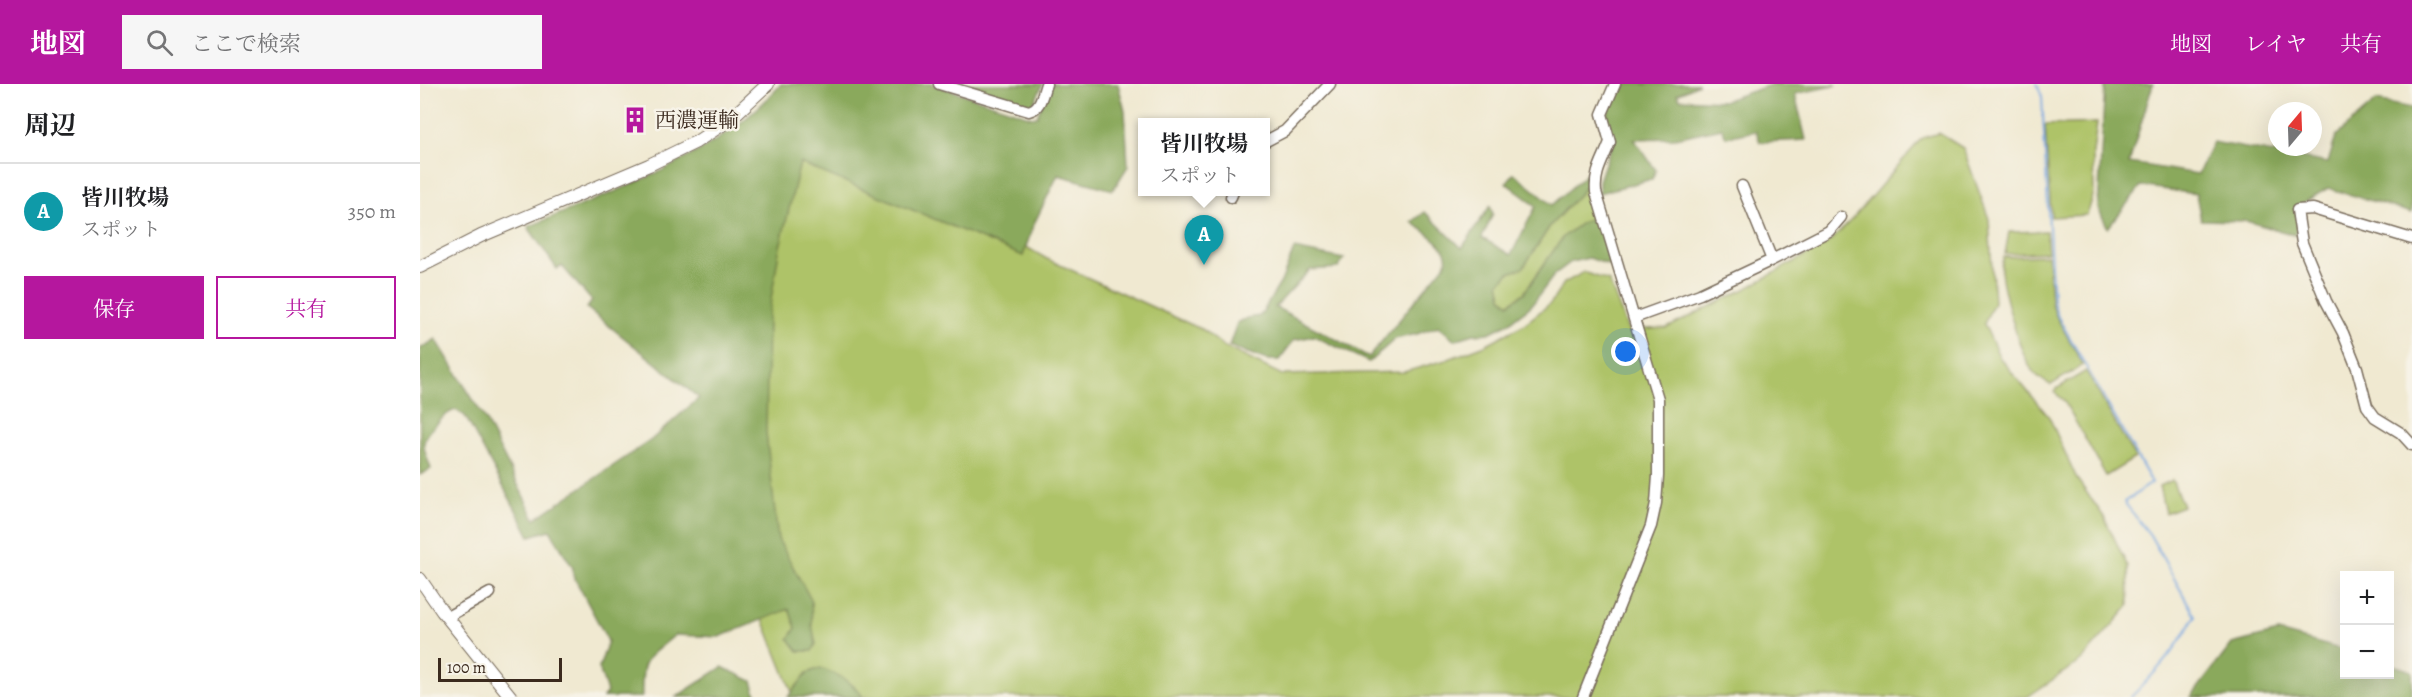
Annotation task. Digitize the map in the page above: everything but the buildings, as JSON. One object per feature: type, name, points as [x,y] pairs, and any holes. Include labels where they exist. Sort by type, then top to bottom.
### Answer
[{"type":"street","points":[[420,267],[481,236],[649,165],[696,142],[728,121],[768,84]]},
{"type":"street","points":[[939,84],[1029,111],[1036,108],[1046,84]]},
{"type":"street","points":[[1270,138],[1291,125],[1330,84]]},
{"type":"street","points":[[1583,697],[1651,526],[1656,503],[1658,399],[1596,192],[1595,180],[1610,142],[1602,114],[1614,84]]},
{"type":"street","points":[[1742,186],[1772,260]]},
{"type":"street","points":[[2412,239],[2313,209],[2298,210],[2301,243],[2326,301],[2343,333],[2357,368],[2367,406],[2375,417],[2401,433],[2412,445]]},
{"type":"street","points":[[1634,318],[1700,294],[1772,260],[1829,231],[1841,217]]},
{"type":"street","points":[[420,579],[447,617],[511,697]]},
{"type":"street","points":[[447,617],[490,593]]},
{"type":"green space","points":[[781,84],[932,84],[1032,117],[1037,116],[1049,84],[1118,84],[1125,111],[1128,166],[1113,190],[1058,175],[1033,226],[1023,256],[800,163],[779,251],[768,318],[766,432],[778,539],[811,600],[812,625],[816,644],[812,651],[798,651],[789,639],[796,628],[789,609],[719,637],[675,635],[647,660],[644,666],[642,697],[603,697],[607,692],[599,668],[608,641],[573,575],[573,568],[550,530],[530,536],[465,416],[456,410],[442,419],[427,435],[424,448],[431,469],[420,475],[420,349],[436,339],[485,419],[535,519],[651,440],[699,398],[587,308],[592,301],[562,266],[557,269],[528,227],[630,185],[696,153],[727,133]]},
{"type":"green space","points":[[947,84],[1043,84],[1032,107]]},
{"type":"green space","points":[[1617,84],[1699,84],[1677,94],[1680,99],[1723,101],[1773,84],[1837,85],[1795,94],[1806,140],[1760,142],[1756,131],[1726,137],[1722,128],[1675,138],[1634,139],[1656,170],[1652,179],[1599,193],[1599,181],[1613,141],[1605,120]]},
{"type":"green space","points":[[2105,84],[2153,84],[2129,163],[2198,174],[2213,142],[2268,152],[2268,156],[2290,156],[2328,163],[2336,136],[2376,101],[2412,108],[2412,213],[2328,188],[2303,203],[2295,235],[2246,221],[2201,220],[2196,194],[2141,186],[2108,228],[2098,208]]},
{"type":"green space","points":[[2097,123],[2093,153],[2094,193],[2087,215],[2051,217],[2045,125]]},
{"type":"green space","points":[[787,131],[995,229],[1047,259],[1203,330],[1223,346],[1282,375],[1404,372],[1446,360],[1485,345],[1523,325],[1551,303],[1564,283],[1584,272],[1609,281],[1628,330],[1667,328],[1749,287],[1831,241],[1922,138],[1939,133],[1963,148],[1989,219],[1994,302],[1984,324],[2000,358],[2049,417],[2077,479],[2104,517],[2128,567],[2129,606],[2082,660],[2027,697],[794,697],[736,552]]},
{"type":"green space","points":[[1593,168],[1592,180],[1550,226],[1523,268],[1509,273],[1499,283],[1502,297],[1509,304],[1524,293],[1563,237],[1583,222],[1600,215],[1615,267],[1589,258],[1571,262],[1555,274],[1531,306],[1507,324],[1489,333],[1474,334],[1455,340],[1438,326],[1395,339],[1369,362],[1314,336],[1294,340],[1279,360],[1267,360],[1229,346],[1237,323],[1247,318],[1260,316],[1281,282],[1294,249],[1344,259],[1338,268],[1310,270],[1275,307],[1369,357],[1446,263],[1441,245],[1412,222],[1425,212],[1462,248],[1490,206],[1493,214],[1482,238],[1511,255],[1536,206],[1506,183],[1514,173],[1552,205]]},
{"type":"green space","points":[[1592,180],[1600,215],[1583,222],[1563,237],[1524,293],[1508,304],[1502,297],[1499,283],[1509,273],[1523,268],[1550,226]]},
{"type":"green space","points":[[2046,231],[2048,252],[2005,254],[2009,232]]},
{"type":"green space","points":[[2048,255],[2051,302],[2057,318],[2083,365],[2051,385],[2037,376],[2026,359],[2007,301],[2001,266],[2004,257]]},
{"type":"green space","points":[[2086,371],[2135,458],[2106,476],[2065,403],[2055,392],[2056,389]]},
{"type":"green space","points":[[2172,480],[2183,506],[2165,513],[2159,486]]},
{"type":"green space","points":[[2278,632],[2340,649],[2340,679],[2394,679],[2394,665],[2412,671],[2412,697],[2191,697],[2232,644]]},
{"type":"green space","points":[[722,667],[752,681],[757,697],[676,697]]},
{"type":"green space","points":[[820,668],[844,679],[863,697],[788,697],[807,673]]},
{"type":"waterway","points":[[2037,84],[2042,97],[2053,301],[2058,317],[2152,483],[2124,502],[2150,535],[2195,616],[2166,659],[2131,697]]},
{"type":"place","name":"西濃運輸","points":[[635,120]]},
{"type":"place","name":"皆川牧場","points":[[1204,265]]}]
